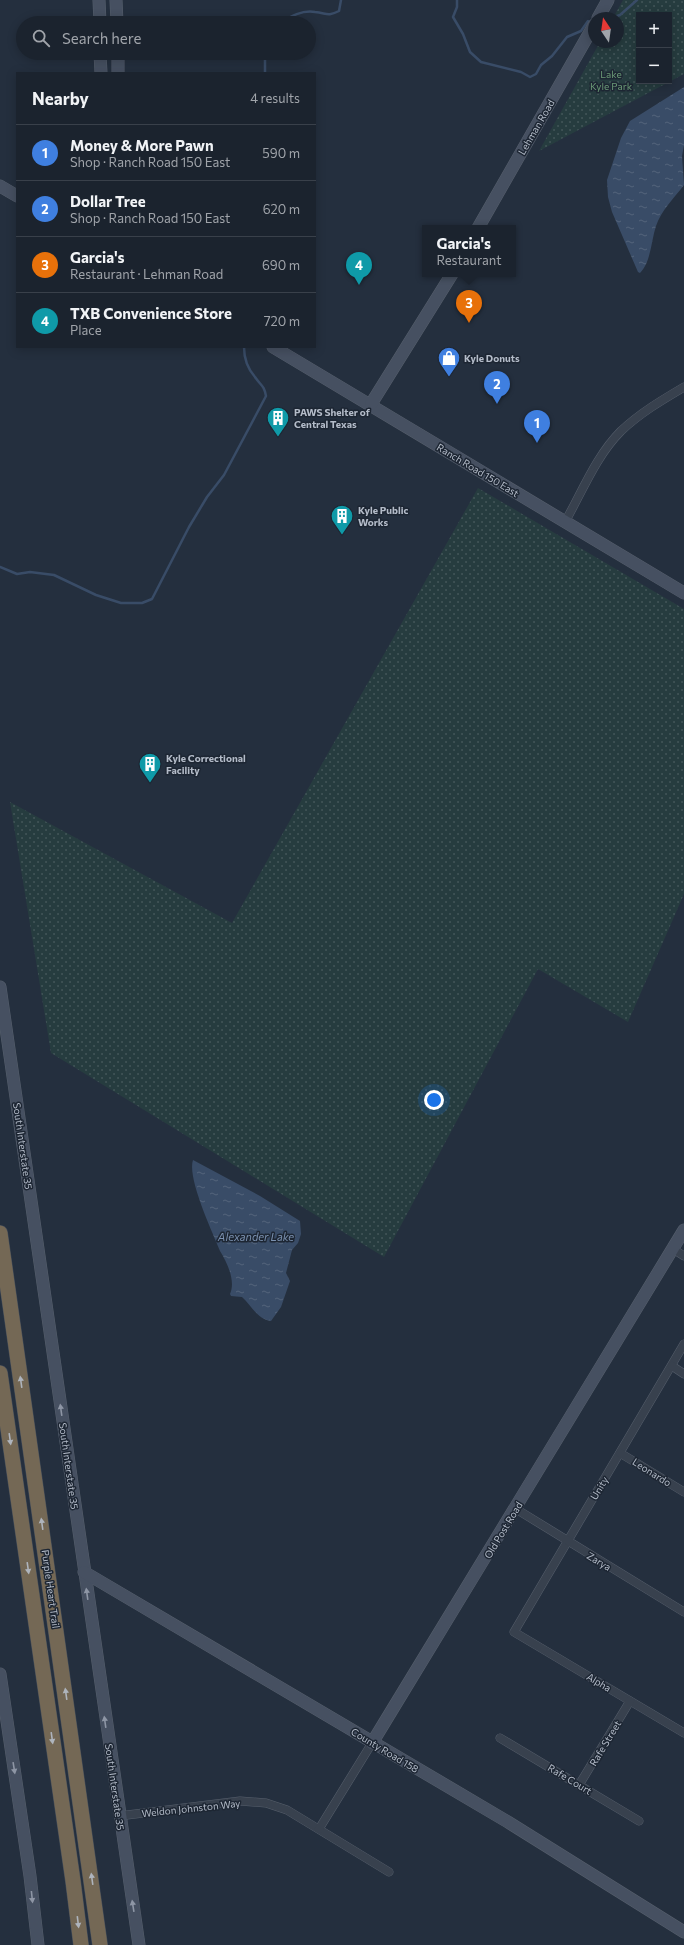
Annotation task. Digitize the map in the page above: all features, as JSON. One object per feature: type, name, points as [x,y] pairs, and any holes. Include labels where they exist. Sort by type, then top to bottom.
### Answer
[{"type":"highway","name":"Purple Heart Trail","points":[[0,1233],[100,1945]]},
{"type":"highway","name":"Purple Heart Trail","points":[[0,1372],[72,1874],[80,1945]]},
{"type":"main road","points":[[99,0],[100,16]]},
{"type":"main road","points":[[116,0],[117,16]]},
{"type":"main road","points":[[601,12],[608,0]]},
{"type":"main road","name":"Lehman Road","points":[[480,225],[588,36]]},
{"type":"main road","points":[[100,60],[101,72]]},
{"type":"main road","points":[[118,60],[118,72]]},
{"type":"main road","points":[[0,186],[16,195]]},
{"type":"main road","points":[[371,404],[450,277]]},
{"type":"main road","name":"Ranch Road 150 East","points":[[275,348],[371,404],[565,522],[684,592]]},
{"type":"main road","name":"South Interstate 35","points":[[0,987],[119,1816],[139,1945]]},
{"type":"main road","name":"Old Post Road","points":[[372,1743],[516,1509],[684,1230]]},
{"type":"main road","name":"County Road 158","points":[[84,1572],[508,1822],[684,1932]]},
{"type":"main road","points":[[0,1674],[30,1876],[38,1945]]},
{"type":"street","points":[[565,522],[597,464],[613,440],[644,411],[684,387]]},
{"type":"street","points":[[672,1249],[684,1256]]},
{"type":"street","name":"Unity","points":[[514,1632],[684,1344]]},
{"type":"street","points":[[672,1366],[684,1374]]},
{"type":"street","name":"Leonardo","points":[[620,1452],[684,1492]]},
{"type":"street","name":"Zarya","points":[[516,1509],[567,1542],[684,1612]]},
{"type":"street","name":"Alpha","points":[[514,1632],[684,1733]]},
{"type":"street","name":"Rafe Street","points":[[579,1785],[630,1701]]},
{"type":"street","name":"Rafe Court","points":[[500,1738],[639,1821]]},
{"type":"street","name":"Old Post Road","points":[[319,1830],[372,1743]]},
{"type":"street","name":"Weldon Johnston Way","points":[[119,1816],[240,1801],[266,1803],[287,1810],[389,1872]]},
{"type":"green space","name":"Lake Kyle Park","points":[[623,0],[684,0],[684,74],[672,80],[672,12],[636,12],[636,84],[665,84],[539,151],[597,48],[624,48],[624,12],[616,12]]},
{"type":"green space","points":[[478,488],[684,609],[684,894],[628,1022],[538,969],[384,1257],[51,1053],[10,802],[232,923]]},
{"type":"water","points":[[684,87],[684,145],[682,156],[684,185],[658,220],[649,257],[640,273],[638,272],[612,212],[608,197],[607,180],[621,138],[630,121]]},
{"type":"water","name":"Alexander Lake","points":[[193,1160],[260,1196],[300,1221],[301,1234],[298,1243],[292,1250],[286,1273],[290,1281],[281,1307],[271,1321],[258,1315],[242,1297],[231,1296],[230,1294],[232,1283],[230,1272],[201,1205],[192,1168]]},
{"type":"waterway","points":[[292,16],[306,12],[329,14],[335,13],[339,11],[341,0]]},
{"type":"waterway","points":[[457,0],[457,7],[453,17],[463,34],[470,52],[481,62],[521,72],[530,77],[536,74],[541,65],[552,56],[567,37],[581,31],[588,21]]},
{"type":"waterway","points":[[623,12],[637,0]]},
{"type":"waterway","points":[[265,60],[265,72]]},
{"type":"waterway","points":[[0,567],[17,574],[30,572],[54,575],[96,595],[121,603],[142,603],[152,599],[189,527],[207,497],[224,475],[266,396],[263,388],[248,367],[244,348]]},
{"type":"place","name":"TXB Convenience Store","points":[[359,285]]},
{"type":"place","name":"Garcia's","points":[[469,323]]},
{"type":"place","name":"Kyle Donuts","points":[[449,378]]},
{"type":"place","name":"Dollar Tree","points":[[497,404]]},
{"type":"place","name":"PAWS Shelter of Central Texas","points":[[278,438]]},
{"type":"place","name":"Money & More Pawn","points":[[537,443]]},
{"type":"place","name":"Kyle Public Works","points":[[342,536]]},
{"type":"place","name":"Kyle Correctional Facility","points":[[150,784]]}]
